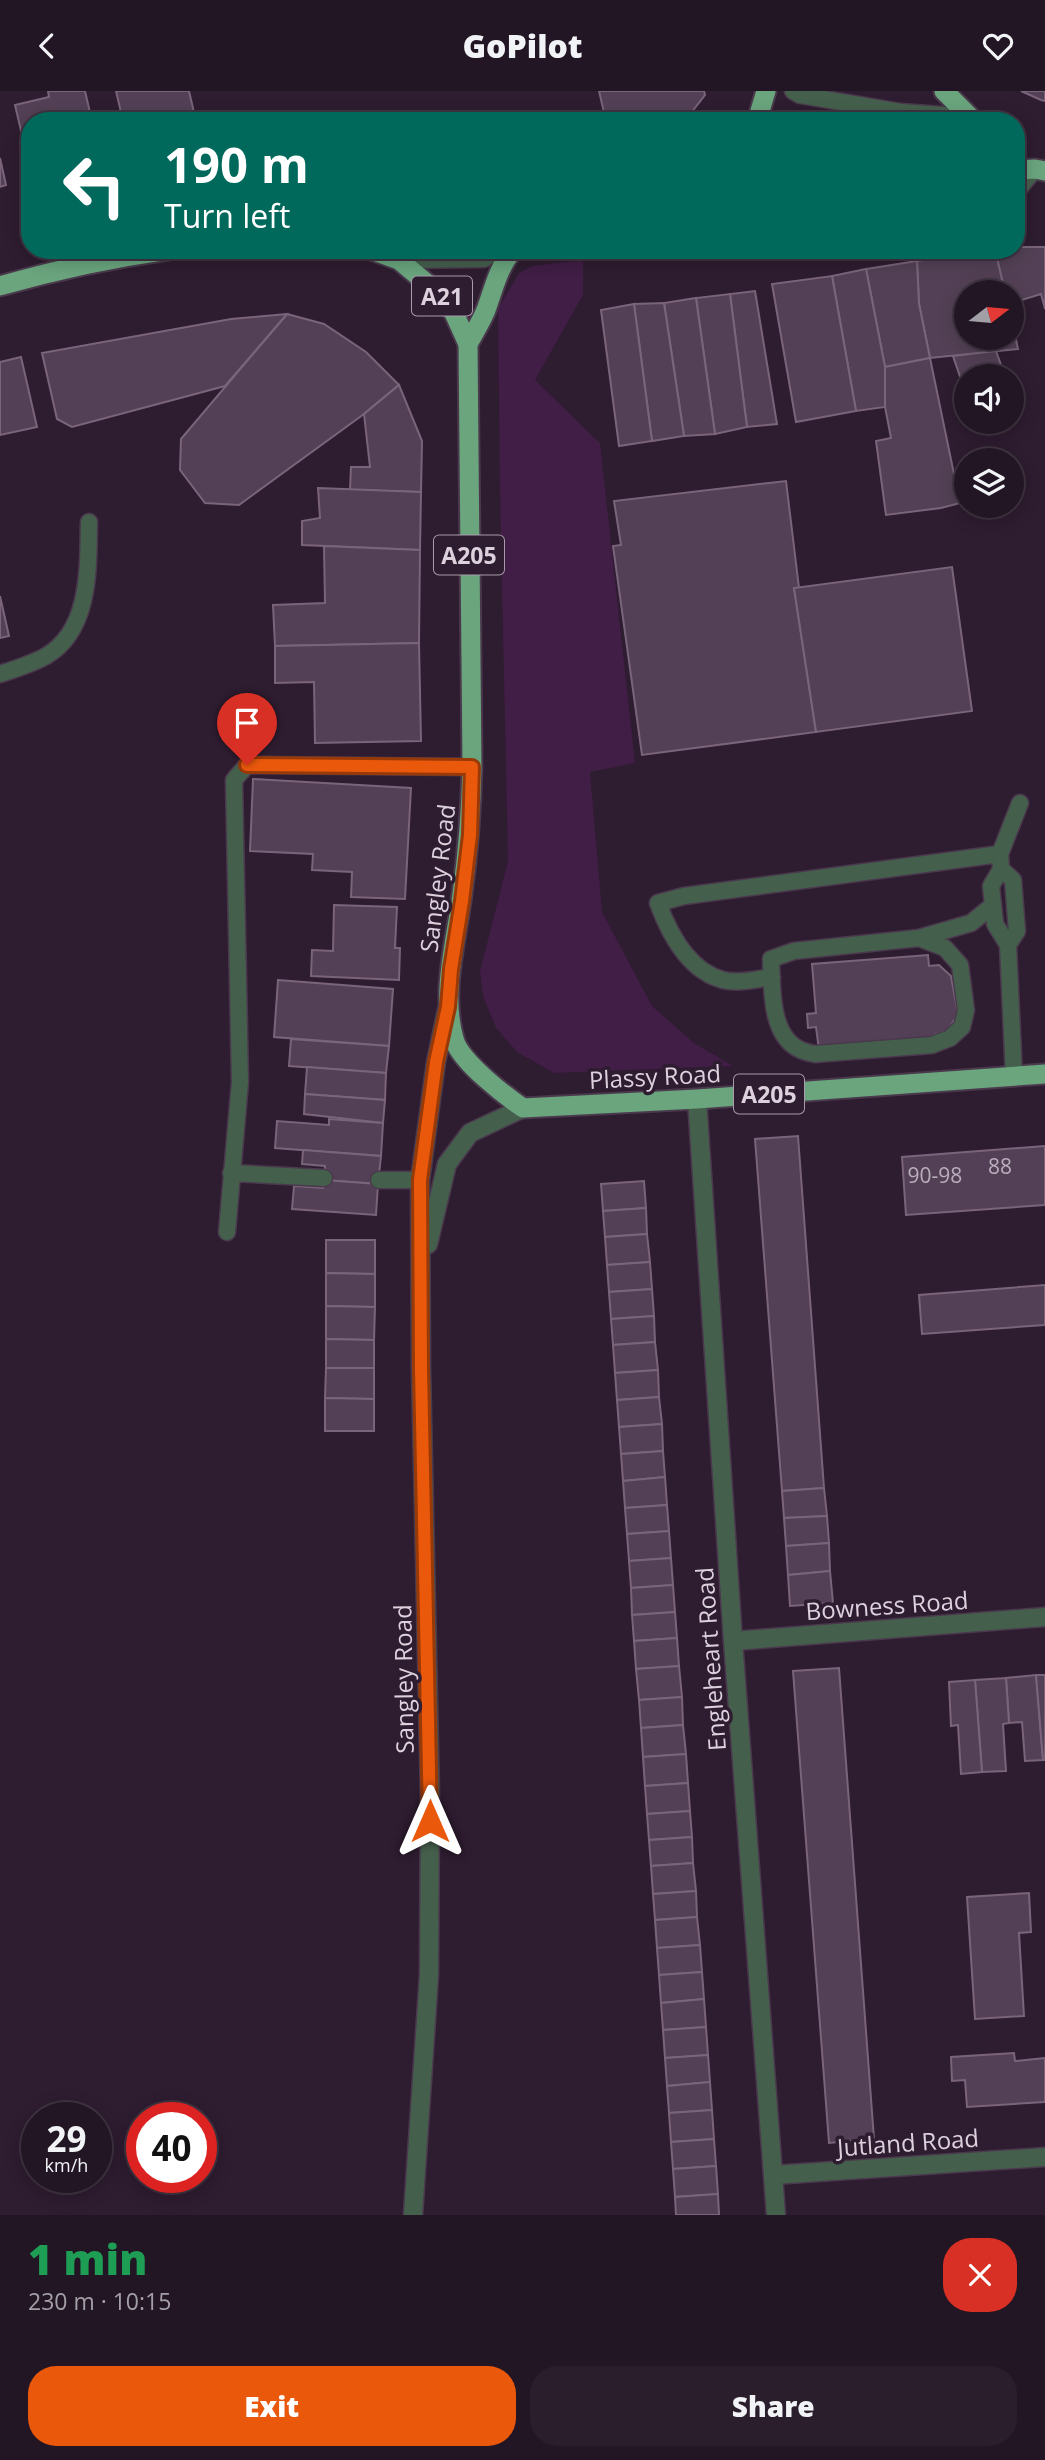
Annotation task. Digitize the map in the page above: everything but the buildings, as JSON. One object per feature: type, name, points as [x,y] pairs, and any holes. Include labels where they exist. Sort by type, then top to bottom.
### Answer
[{"type":"highway","points":[[760,112],[766,91]]},
{"type":"highway","points":[[944,91],[964,112]]},
{"type":"highway","points":[[0,286],[111,259]]},
{"type":"highway","name":"Sangley Road","points":[[448,1007],[470,835],[472,767],[468,344],[506,259]]},
{"type":"highway","name":"A21","points":[[399,260],[443,297],[454,313],[468,344]]},
{"type":"highway","name":"A205","points":[[448,1007],[456,1044],[477,1070],[523,1108]]},
{"type":"highway","name":"Plassy Road","points":[[523,1108],[697,1099],[1045,1074]]},
{"type":"street","name":"Sangley Road","points":[[413,2215],[428,1988],[430,1795],[421,1383],[420,1180],[436,1062],[448,1007]]},
{"type":"street","name":"Engleheart Road","points":[[697,1099],[733,1641],[776,2215]]},
{"type":"street","name":"Sangley Road","points":[[422,1268],[447,1164],[470,1133],[523,1108]]},
{"type":"street","name":"Bowness Road","points":[[733,1641],[1045,1617]]},
{"type":"street","name":"Jutland Road","points":[[773,2175],[1045,2157]]},
{"type":"lane","points":[[793,91],[800,95],[901,112]]},
{"type":"lane","points":[[399,260],[484,259]]},
{"type":"lane","points":[[0,674],[47,656],[72,631],[81,613],[88,561],[89,522]]},
{"type":"lane","points":[[227,1232],[240,1082],[234,780],[247,765],[472,767]]},
{"type":"lane","points":[[1014,1077],[1008,945],[995,925],[992,886],[1020,803]]},
{"type":"lane","points":[[772,977],[736,981],[722,980],[708,973],[680,948],[658,903],[684,896],[1000,861]]},
{"type":"lane","points":[[1000,861],[1013,880],[1017,931],[1008,945]]},
{"type":"lane","points":[[919,938],[945,948],[960,965],[966,1010],[961,1027],[950,1038],[932,1045],[815,1054],[798,1049],[788,1040],[778,1024],[771,959],[794,951],[919,938],[971,923],[992,906]]},
{"type":"lane","points":[[231,1173],[324,1178]]},
{"type":"lane","points":[[379,1179],[420,1180]]},
{"type":"shaded area","points":[[583,260],[583,295],[535,380],[600,443],[635,763],[590,772],[602,912],[652,1006],[694,1043],[733,1066],[554,1073],[517,1052],[496,1028],[483,996],[480,971],[508,861],[498,309],[519,273],[532,266]]},
{"type":"route","points":[[247,765],[472,767],[470,835],[462,901],[420,1180],[430,1821]]}]
